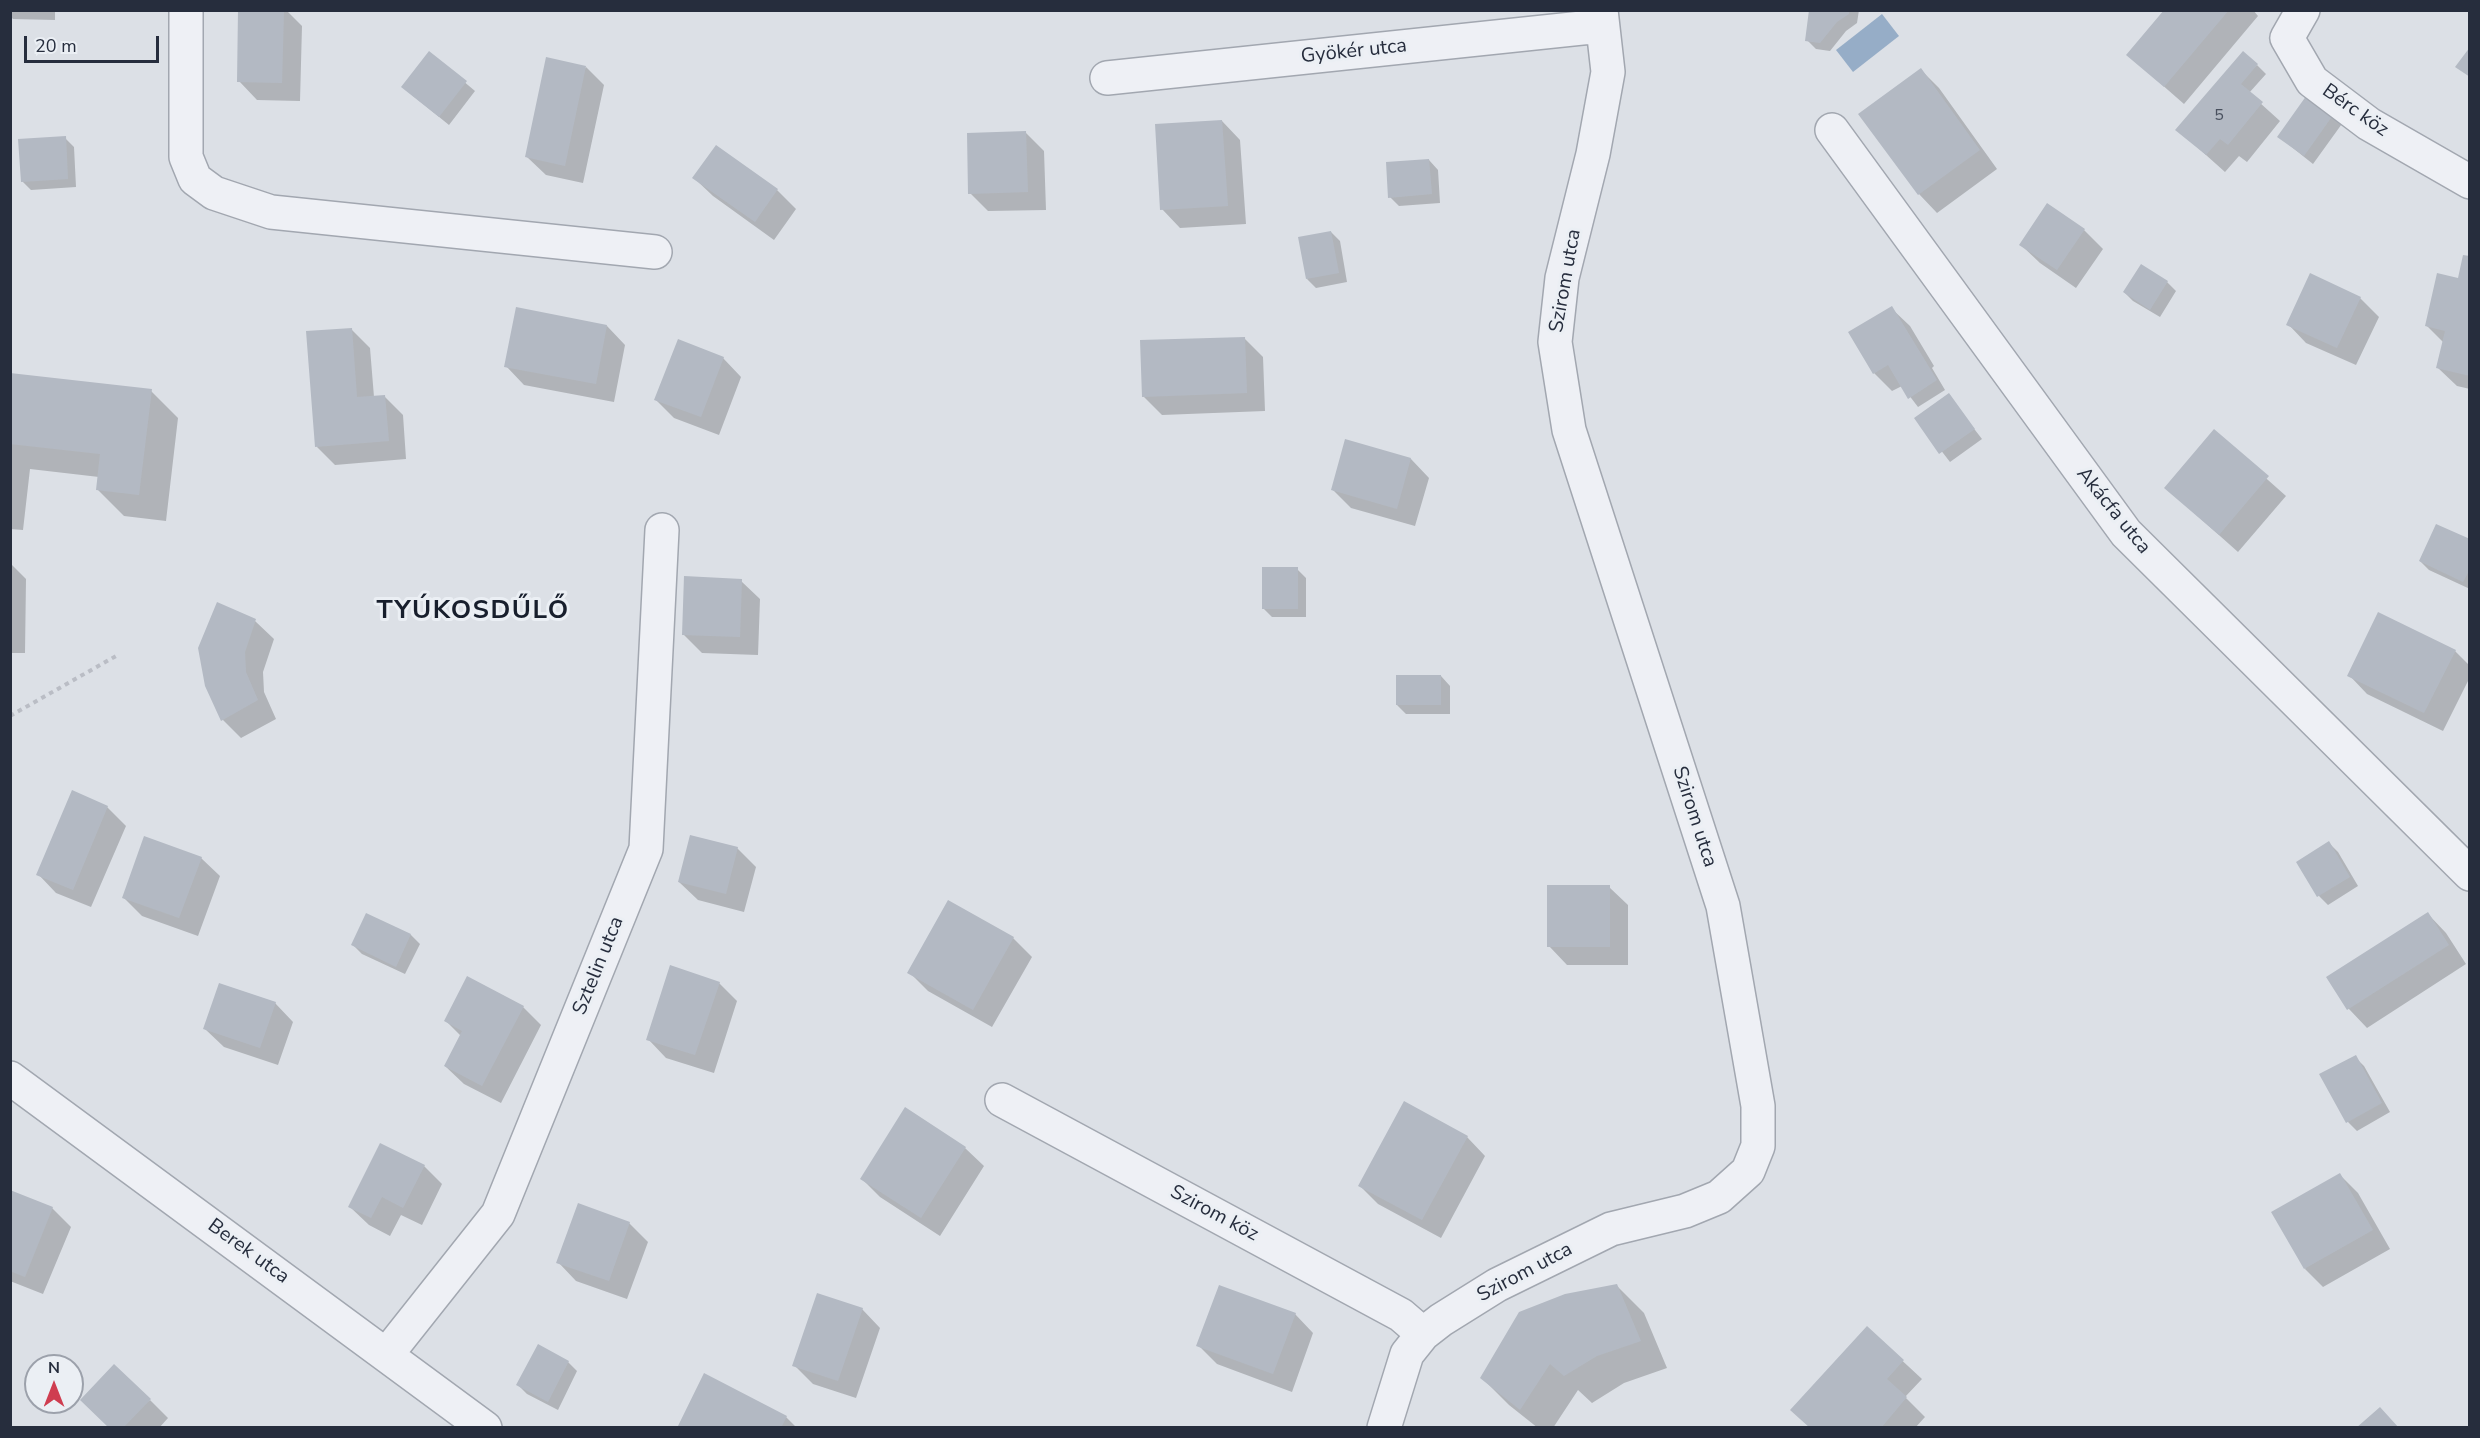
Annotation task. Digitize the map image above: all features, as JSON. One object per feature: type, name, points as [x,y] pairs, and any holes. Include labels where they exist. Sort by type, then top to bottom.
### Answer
[{"type":"street","points":[[186,10],[186,158],[195,179],[214,193],[271,212],[655,252]]},
{"type":"street","name":"Bérc köz","points":[[2303,10],[2287,38],[2312,81],[2369,124],[2469,182]]},
{"type":"street","name":"Gyökér utca","points":[[1107,78],[1601,18]]},
{"type":"street","name":"Szirom utca","points":[[1384,1428],[1407,1354],[1423,1334],[1441,1320],[1497,1285],[1611,1229],[1685,1211],[1719,1197],[1748,1171],[1758,1146],[1758,1106],[1723,906],[1569,430],[1555,342],[1562,278],[1593,154],[1608,72],[1601,18]]},
{"type":"street","name":"Akácfa utca","points":[[1832,130],[2126,533],[2469,874]]},
{"type":"street","name":"Sztelin utca","points":[[387,1354],[498,1214],[646,849],[662,530]]},
{"type":"street","name":"Berek utca","points":[[10,1078],[485,1428]]},
{"type":"street","name":"Szirom köz","points":[[1002,1100],[1401,1315],[1423,1334]]},
{"type":"path","points":[[10,716],[116,656]]},
{"type":"water","points":[[1882,14],[1899,36],[1853,72],[1836,50]]},
{"type":"building","points":[[238,10],[284,10],[282,83],[237,82]]},
{"type":"building","points":[[1809,10],[1849,10],[1849,14],[1837,22],[1820,43],[1805,41]]},
{"type":"building","points":[[2164,10],[2229,10],[2164,87],[2126,55]]},
{"type":"building","points":[[2470,47],[2470,77],[2455,67]]},
{"type":"building","points":[[429,51],[467,81],[439,117],[401,87]]},
{"type":"building","points":[[2243,51],[2258,64],[2241,84],[2263,102],[2228,145],[2220,139],[2206,155],[2175,130]]},
{"type":"building","points":[[546,57],[586,66],[565,166],[525,157]]},
{"type":"building","points":[[1921,68],[1980,150],[1918,195],[1858,114]]},
{"type":"building","points":[[2309,92],[2336,111],[2304,156],[2277,137]]},
{"type":"building","points":[[1222,120],[1228,206],[1160,210],[1155,124]]},
{"type":"building","points":[[1026,131],[1028,192],[968,194],[967,133]]},
{"type":"building","points":[[66,136],[68,179],[21,182],[18,139]]},
{"type":"building","points":[[716,145],[778,189],[755,222],[692,178]]},
{"type":"building","points":[[1429,159],[1432,194],[1388,198],[1386,162]]},
{"type":"building","points":[[2047,203],[2085,229],[2057,270],[2019,245]]},
{"type":"building","points":[[1331,231],[1339,273],[1306,279],[1298,237]]},
{"type":"building","points":[[2463,255],[2470,256],[2470,376],[2436,368],[2445,331],[2425,326],[2437,273],[2458,278]]},
{"type":"building","points":[[2141,264],[2168,281],[2150,310],[2123,292]]},
{"type":"building","points":[[2310,273],[2361,297],[2337,348],[2286,325]]},
{"type":"building","points":[[1892,306],[1937,380],[1908,399],[1888,365],[1873,374],[1848,332]]},
{"type":"building","points":[[516,307],[607,325],[596,384],[504,367]]},
{"type":"building","points":[[352,328],[357,397],[385,395],[389,441],[315,447],[306,331]]},
{"type":"building","points":[[1245,337],[1247,393],[1142,397],[1140,340]]},
{"type":"building","points":[[678,339],[724,357],[701,417],[654,400]]},
{"type":"building","points":[[10,373],[152,389],[139,495],[96,490],[100,454],[10,444]]},
{"type":"building","points":[[1949,393],[1975,429],[1939,454],[1914,418]]},
{"type":"building","points":[[2214,429],[2269,476],[2219,535],[2164,488]]},
{"type":"building","points":[[1345,439],[1411,458],[1397,509],[1331,490]]},
{"type":"building","points":[[2436,524],[2470,539],[2470,569],[2463,582],[2419,561]]},
{"type":"building","points":[[1262,567],[1298,567],[1298,609],[1262,609]]},
{"type":"building","points":[[684,576],[742,579],[740,637],[682,635]]},
{"type":"building","points":[[217,602],[256,619],[245,652],[246,672],[258,700],[221,721],[205,686],[198,648]]},
{"type":"building","points":[[2378,612],[2456,650],[2424,713],[2347,676]]},
{"type":"building","points":[[1396,675],[1441,675],[1441,705],[1396,705]]},
{"type":"building","points":[[72,790],[108,806],[73,890],[36,875]]},
{"type":"building","points":[[690,835],[738,847],[726,894],[678,882]]},
{"type":"building","points":[[144,836],[202,857],[179,918],[122,898]]},
{"type":"building","points":[[2329,841],[2350,877],[2317,897],[2296,862]]},
{"type":"building","points":[[1547,885],[1610,885],[1610,947],[1547,947]]},
{"type":"building","points":[[948,900],[1014,937],[973,1010],[907,973]]},
{"type":"building","points":[[2428,912],[2449,945],[2347,1010],[2326,977]]},
{"type":"building","points":[[366,913],[411,934],[396,967],[351,945]]},
{"type":"building","points":[[670,965],[720,982],[695,1055],[646,1040]]},
{"type":"building","points":[[467,976],[524,1006],[482,1086],[444,1066],[462,1031],[444,1021]]},
{"type":"building","points":[[219,983],[276,1002],[260,1048],[203,1029]]},
{"type":"building","points":[[2356,1055],[2382,1103],[2346,1123],[2319,1074]]},
{"type":"building","points":[[1404,1101],[1468,1136],[1422,1220],[1358,1186]]},
{"type":"building","points":[[905,1107],[966,1147],[921,1218],[860,1179]]},
{"type":"building","points":[[380,1143],[425,1165],[403,1208],[382,1197],[371,1218],[348,1207]]},
{"type":"building","points":[[2340,1173],[2373,1230],[2304,1269],[2271,1212]]},
{"type":"building","points":[[10,1190],[53,1207],[25,1277],[10,1271]]},
{"type":"building","points":[[578,1203],[630,1222],[609,1281],[556,1263]]},
{"type":"building","points":[[1617,1284],[1641,1341],[1597,1356],[1564,1376],[1550,1364],[1520,1410],[1480,1378],[1519,1312],[1565,1294]]},
{"type":"building","points":[[1219,1285],[1296,1313],[1273,1374],[1196,1346]]},
{"type":"building","points":[[817,1293],[863,1308],[838,1381],[792,1366]]},
{"type":"building","points":[[1867,1326],[1904,1360],[1887,1379],[1907,1397],[1881,1428],[1810,1428],[1790,1410]]},
{"type":"building","points":[[538,1344],[569,1361],[548,1402],[516,1385]]},
{"type":"building","points":[[114,1364],[151,1399],[123,1428],[109,1428],[84,1404],[84,1396]]},
{"type":"building","points":[[704,1373],[787,1416],[781,1428],[677,1428]]},
{"type":"building","points":[[2380,1407],[2399,1428],[2356,1428]]},
{"type":"district","name":"TYÚKOSDŰLŐ","points":[[473,612]]}]
